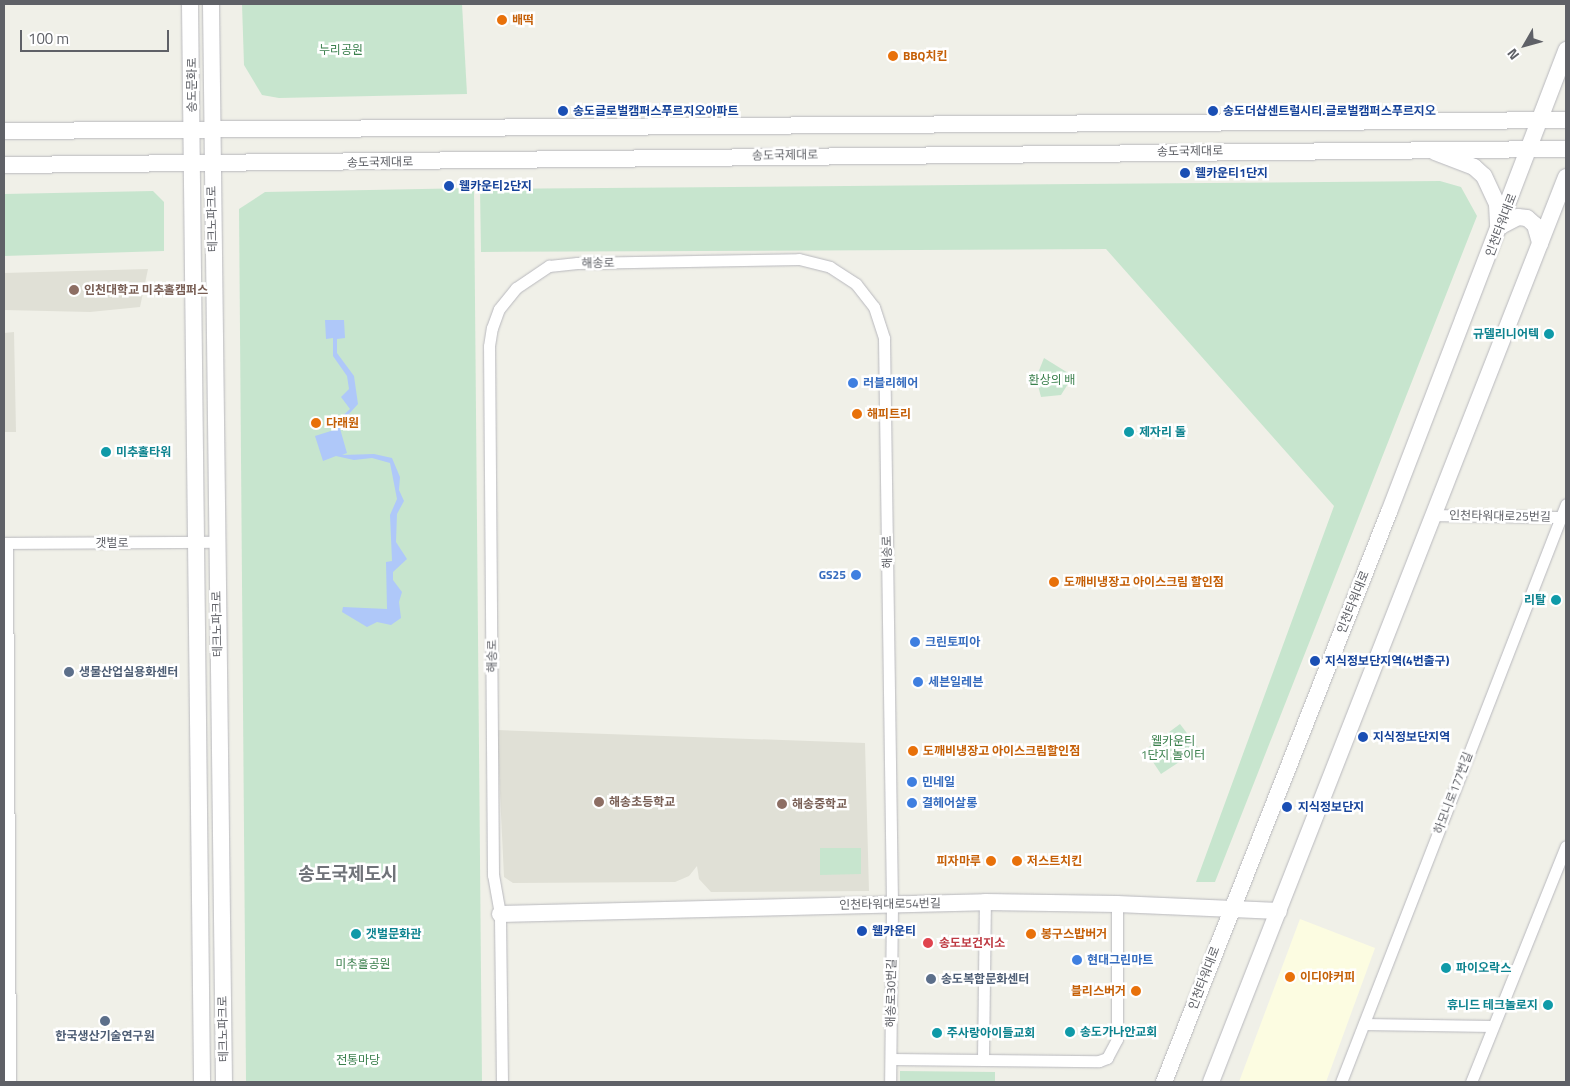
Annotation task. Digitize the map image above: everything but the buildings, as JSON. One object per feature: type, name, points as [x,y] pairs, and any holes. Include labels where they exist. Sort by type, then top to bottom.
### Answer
[{"type":"main road","name":"송도문화로","points":[[190,4],[192,130],[190,166]]},
{"type":"main road","name":"송도문화로","points":[[211,4],[211,165]]},
{"type":"main road","name":"인천타워대로","points":[[1164,1082],[1230,909],[1531,148],[1539,120],[1566,50]]},
{"type":"main road","points":[[4,131],[1566,120]]},
{"type":"main road","points":[[1428,149],[1474,168],[1484,176],[1497,204],[1499,230],[1518,218],[1527,218],[1535,226],[1540,243]]},
{"type":"main road","name":"송도국제대로","points":[[4,166],[190,166],[768,155],[1566,149]]},
{"type":"main road","name":"테크노파크로","points":[[211,165],[224,1082]]},
{"type":"main road","name":"테크노파크로","points":[[190,166],[202,1082]]},
{"type":"main road","points":[[1211,1082],[1566,177]]},
{"type":"main road","name":"인천타워대로54번길","points":[[500,914],[985,902],[1117,904],[1279,911]]},
{"type":"street","name":"해송로","points":[[502,1082],[500,914],[493,875],[489,346],[499,309],[516,288],[549,266],[577,263],[812,261],[848,277],[874,307],[882,327],[886,362],[892,904]]},
{"type":"street","name":"하모니로177번길","points":[[1341,1082],[1564,517],[1566,504]]},
{"type":"street","name":"인천타워대로25번길","points":[[1434,515],[1564,517]]},
{"type":"street","name":"갯벌로","points":[[10,1082],[6,1023],[6,543],[216,542]]},
{"type":"street","points":[[1471,1082],[1566,846]]},
{"type":"street","points":[[983,1060],[985,902]]},
{"type":"street","name":"해송로30번길","points":[[890,1082],[892,904]]},
{"type":"street","points":[[890,1059],[1099,1061],[1112,1052],[1117,1039],[1117,904]]},
{"type":"street","points":[[1364,1024],[1492,1026]]},
{"type":"shaded area","name":"인천대학교 미추홀캠퍼스","points":[[148,269],[140,307],[90,312],[4,310],[4,273]]},
{"type":"shaded area","points":[[14,332],[16,432],[4,432],[4,333]]},
{"type":"shaded area","points":[[497,730],[865,743],[869,891],[711,892],[699,879],[697,866],[689,876],[675,882],[513,883],[504,877]]},
{"type":"shaded area","points":[[1300,919],[1375,948],[1326,1082],[1239,1082]]},
{"type":"green space","name":"누리공원","points":[[242,4],[462,4],[467,94],[279,98],[262,95],[244,65]]},
{"type":"green space","points":[[1440,181],[1461,187],[1477,216],[1215,882],[1196,882],[1334,506],[1106,249],[481,252],[480,189]]},
{"type":"green space","name":"미추홀공원","points":[[474,188],[482,1082],[246,1082],[239,209],[265,192]]},
{"type":"green space","points":[[153,191],[164,202],[164,251],[4,256],[4,194]]},
{"type":"green space","name":"환상의 배","points":[[1044,358],[1073,376],[1061,395],[1041,397],[1036,378]]},
{"type":"green space","name":"웰카운티 1단지 놀이터","points":[[1180,724],[1199,749],[1161,774],[1145,750]]},
{"type":"green space","points":[[820,848],[861,848],[861,874],[820,875]]},
{"type":"green space","points":[[900,1071],[995,1072],[995,1082],[900,1082]]},
{"type":"water","points":[[325,320],[344,320],[345,338],[337,339],[337,353],[354,376],[358,404],[339,425],[347,453],[342,455],[374,454],[392,458],[400,477],[399,490],[404,501],[397,514],[396,542],[407,559],[393,572],[393,580],[402,592],[399,602],[401,618],[391,625],[377,622],[367,627],[342,612],[343,607],[387,609],[386,562],[392,561],[390,515],[397,499],[390,463],[372,458],[354,460],[336,456],[323,461],[315,436],[334,430],[337,421],[350,409],[341,397],[349,389],[347,376],[333,356],[333,338],[326,339]]},
{"type":"place","name":"배떡","points":[[502,20]]},
{"type":"place","name":"BBQ치킨","points":[[893,56]]},
{"type":"place","name":"송도글로벌캠퍼스푸르지오아파트","points":[[563,111]]},
{"type":"place","name":"송도더샵센트럴시티.글로벌캠퍼스푸르지오","points":[[1213,111]]},
{"type":"place","name":"웰카운티1단지","points":[[1185,173]]},
{"type":"place","name":"웰카운티2단지","points":[[449,186]]},
{"type":"place","name":"인천대학교 미추홀캠퍼스","points":[[74,290]]},
{"type":"place","name":"규델리니어텍","points":[[1549,334]]},
{"type":"place","name":"러블리헤어","points":[[853,383]]},
{"type":"place","name":"해피트리","points":[[857,414]]},
{"type":"place","name":"다래원","points":[[316,423]]},
{"type":"place","name":"제자리 돌","points":[[1129,432]]},
{"type":"place","name":"미추홀타워","points":[[106,452]]},
{"type":"place","name":"GS25","points":[[856,575]]},
{"type":"place","name":"도깨비냉장고 아이스크림 할인점","points":[[1054,582]]},
{"type":"place","name":"리탈","points":[[1556,600]]},
{"type":"place","name":"크린토피아","points":[[915,642]]},
{"type":"place","name":"지식정보단지역(4번출구)","points":[[1315,661]]},
{"type":"place","name":"생물산업실용화센터","points":[[69,672]]},
{"type":"place","name":"세븐일레븐","points":[[918,682]]},
{"type":"place","name":"지식정보단지역","points":[[1363,737]]},
{"type":"place","name":"도깨비냉장고 아이스크림할인점","points":[[913,751]]},
{"type":"place","name":"민네일","points":[[912,782]]},
{"type":"place","name":"해송초등학교","points":[[599,802]]},
{"type":"place","name":"결헤어살롱","points":[[912,803]]},
{"type":"place","name":"해송중학교","points":[[782,804]]},
{"type":"place","name":"지식정보단지","points":[[1287,807]]},
{"type":"place","name":"피자마루","points":[[991,861]]},
{"type":"place","name":"저스트치킨","points":[[1017,861]]},
{"type":"place","name":"웰카운티","points":[[862,931]]},
{"type":"place","name":"갯벌문화관","points":[[356,934]]},
{"type":"place","name":"봉구스밥버거","points":[[1031,934]]},
{"type":"place","name":"송도보건지소","points":[[928,943]]},
{"type":"place","name":"현대그린마트","points":[[1077,960]]},
{"type":"place","name":"파이오락스","points":[[1446,968]]},
{"type":"place","name":"이디야커피","points":[[1290,977]]},
{"type":"place","name":"송도복합문화센터","points":[[931,979]]},
{"type":"place","name":"블리스버거","points":[[1136,991]]},
{"type":"place","name":"휴니드 테크놀로지","points":[[1548,1005]]},
{"type":"place","name":"한국생산기술연구원","points":[[105,1021]]},
{"type":"place","name":"송도가나안교회","points":[[1070,1032]]},
{"type":"place","name":"주사랑아이들교회","points":[[937,1033]]},
{"type":"district","name":"송도국제도시","points":[[348,874]]},
{"type":"park label","name":"전통마당","points":[[358,1060]]}]
